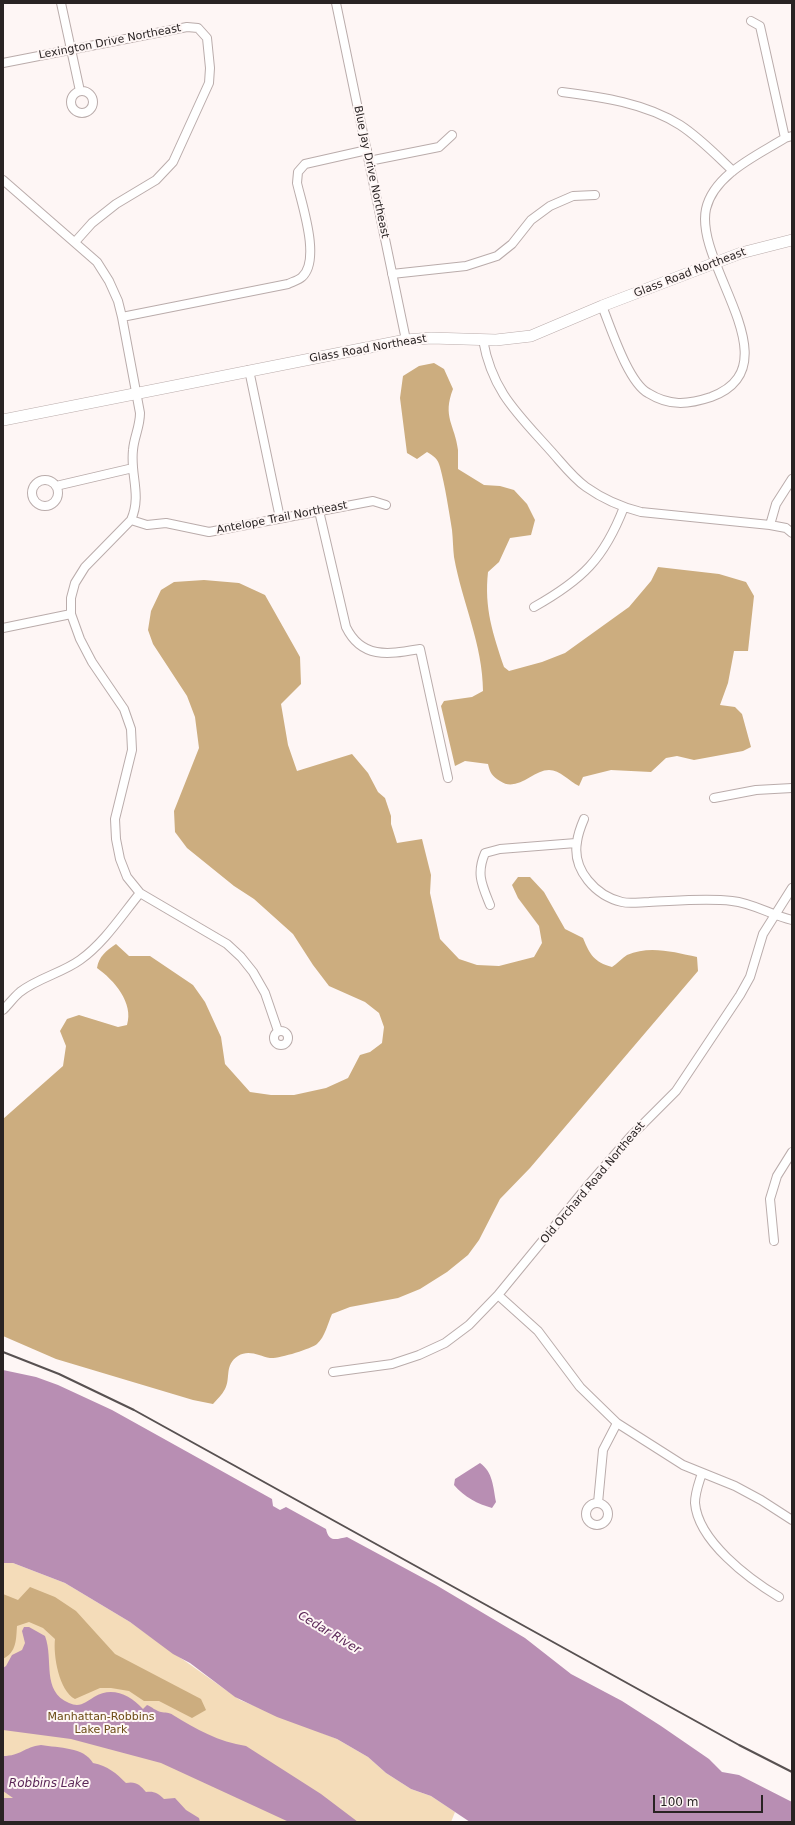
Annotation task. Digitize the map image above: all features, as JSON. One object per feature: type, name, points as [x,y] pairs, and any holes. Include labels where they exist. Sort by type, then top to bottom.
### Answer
[{"type":"street","points":[[61,3],[80,91]]},
{"type":"street","name":"Blue Jay Drive Northeast","points":[[336,3],[406,340]]},
{"type":"street","points":[[602,306],[630,371],[640,389],[660,400],[671,404],[690,402],[720,394],[739,378],[748,357],[747,337],[707,240],[704,222],[706,207],[712,193],[733,171],[788,137],[760,26],[751,21]]},
{"type":"street","name":"Lexington Drive Northeast","points":[[3,63],[187,26],[198,28],[207,38],[210,68],[209,84],[173,162],[156,180],[116,204],[92,223],[75,242]]},
{"type":"street","points":[[562,92],[596,96],[650,111],[679,125],[706,145],[733,171]]},
{"type":"street","points":[[369,161],[439,147],[452,134]]},
{"type":"street","points":[[122,317],[288,284],[302,277],[309,267],[312,252],[297,183],[298,172],[304,164],[366,150]]},
{"type":"street","points":[[3,180],[97,262],[105,275],[118,301],[140,413],[140,427],[133,448],[133,468],[137,501],[131,520],[82,572],[75,583],[71,598],[71,614],[80,639],[92,662],[124,709],[131,730],[132,750],[115,819],[116,839],[120,860],[127,877],[140,893],[227,944],[241,957],[265,992],[278,1031]]},
{"type":"street","points":[[392,274],[478,264],[497,256],[512,244],[531,220],[550,206],[573,196],[595,195]]},
{"type":"street","name":"Glass Road Northeast","points":[[3,420],[406,340],[431,338],[483,340],[515,339],[531,336],[602,306],[716,263],[764,246],[792,240]]},
{"type":"street","points":[[483,340],[487,362],[497,386],[510,406],[585,487],[605,499],[641,512],[770,525],[786,528],[792,533]]},
{"type":"street","points":[[249,370],[280,518]]},
{"type":"street","points":[[56,486],[133,468]]},
{"type":"street","points":[[770,525],[776,504],[792,479]]},
{"type":"street","name":"Antelope Trail Northeast","points":[[131,520],[147,525],[166,523],[209,532],[373,501],[386,505]]},
{"type":"street","points":[[534,607],[560,592],[599,556],[613,534],[624,507]]},
{"type":"street","points":[[319,511],[346,628],[352,639],[359,646],[375,652],[389,654],[420,649],[448,778]]},
{"type":"street","points":[[3,628],[71,614]]},
{"type":"street","points":[[714,798],[756,790],[792,788]]},
{"type":"street","points":[[584,819],[576,843],[582,872],[590,884],[603,895],[622,902],[730,901],[750,904],[774,916],[792,920]]},
{"type":"street","points":[[490,905],[483,886],[479,866],[485,853],[500,849],[576,843]]},
{"type":"street","name":"Old Orchard Road Northeast","points":[[333,1372],[392,1364],[419,1355],[444,1342],[469,1325],[498,1295],[590,1183],[630,1137],[676,1091],[750,977],[763,934],[792,888]]},
{"type":"street","points":[[3,1010],[20,992],[63,971],[81,959],[96,946],[140,893]]},
{"type":"street","points":[[774,1241],[770,1199],[777,1176],[792,1152]]},
{"type":"street","points":[[498,1295],[538,1331],[580,1387],[617,1423],[684,1465],[741,1489],[792,1520]]},
{"type":"street","points":[[598,1503],[603,1450],[617,1423]]},
{"type":"street","points":[[702,1473],[696,1489],[696,1503],[698,1517],[705,1531],[733,1562],[755,1582],[779,1597]]},
{"type":"green space","name":"Manhattan-Robbins Lake Park","points":[[3,1563],[13,1563],[65,1583],[130,1622],[240,1700],[337,1739],[368,1757],[386,1773],[411,1789],[431,1796],[455,1812],[451,1822],[3,1822]]},
{"type":"shaded area","points":[[434,363],[444,369],[453,389],[450,399],[449,414],[458,450],[458,469],[484,485],[500,486],[514,490],[527,504],[535,520],[531,535],[510,538],[499,562],[488,572],[487,597],[490,621],[504,667],[509,671],[542,662],[565,653],[629,607],[651,581],[658,567],[719,574],[746,582],[754,596],[748,651],[734,651],[728,683],[720,705],[735,707],[742,714],[751,747],[743,751],[694,760],[677,756],[666,758],[651,772],[611,770],[583,777],[579,786],[553,770],[537,773],[519,783],[506,784],[495,778],[488,764],[465,761],[455,766],[441,706],[444,701],[472,697],[483,691],[480,657],[454,557],[452,530],[439,464],[432,455],[427,452],[417,459],[407,453],[400,398],[403,376],[419,366]]},
{"type":"shaded area","points":[[204,580],[239,583],[265,595],[300,657],[301,684],[281,704],[288,745],[297,771],[352,754],[368,773],[378,792],[385,798],[397,843],[422,839],[431,875],[430,893],[440,939],[459,959],[477,965],[499,966],[534,957],[542,943],[539,926],[518,898],[512,885],[518,877],[530,877],[544,892],[565,929],[583,938],[593,957],[601,963],[612,967],[627,955],[635,952],[644,950],[662,950],[697,957],[698,971],[530,1168],[500,1199],[479,1240],[468,1255],[447,1272],[420,1289],[398,1298],[350,1307],[332,1314],[322,1338],[314,1346],[302,1351],[274,1358],[250,1353],[238,1356],[229,1367],[227,1385],[225,1389],[213,1404],[193,1400],[56,1359],[3,1336],[3,1119],[63,1066],[66,1046],[60,1031],[67,1019],[79,1015],[118,1027],[127,1025],[128,1008],[125,1000],[110,979],[97,968],[101,957],[109,949],[116,944],[129,956],[150,956],[193,985],[205,1002],[221,1037],[225,1064],[250,1092],[271,1095],[294,1095],[326,1088],[348,1078],[360,1055],[370,1052],[382,1043],[384,1027],[379,1013],[365,1002],[329,986],[313,965],[293,934],[254,899],[234,886],[187,848],[175,832],[174,811],[199,748],[195,717],[187,696],[153,644],[148,630],[151,611],[161,590],[174,582]]},
{"type":"shaded area","points":[[30,1587],[55,1597],[76,1611],[115,1654],[201,1699],[206,1710],[192,1718],[159,1701],[144,1701],[129,1691],[111,1688],[100,1688],[75,1699],[69,1695],[58,1672],[55,1654],[55,1639],[43,1628],[29,1622],[17,1626],[15,1645],[11,1653],[3,1659],[3,1594],[18,1600]]},
{"type":"water","name":"Cedar River","points":[[3,1370],[36,1377],[58,1385],[112,1410],[272,1499],[273,1506],[280,1510],[286,1507],[326,1529],[331,1538],[337,1539],[347,1537],[436,1585],[525,1638],[571,1674],[622,1701],[661,1726],[709,1759],[722,1772],[739,1775],[792,1802],[792,1822],[470,1822],[431,1796],[411,1789],[386,1773],[368,1757],[337,1739],[277,1717],[235,1697],[190,1663],[173,1654],[130,1622],[65,1583],[13,1563],[3,1563]]},
{"type":"water","points":[[480,1463],[488,1471],[492,1480],[496,1502],[492,1508],[472,1500],[454,1485],[455,1479]]},
{"type":"water","points":[[24,1627],[29,1627],[45,1636],[49,1655],[51,1683],[60,1698],[69,1703],[80,1705],[101,1694],[114,1692],[127,1696],[143,1709],[147,1705],[159,1711],[170,1713],[190,1725],[217,1738],[246,1746],[321,1794],[358,1822],[289,1822],[161,1763],[71,1739],[3,1730],[3,1668],[6,1666],[12,1655],[22,1650],[25,1643],[22,1631]]},
{"type":"water","name":"Robbins Lake","points":[[41,1745],[77,1751],[84,1754],[93,1763],[111,1770],[126,1783],[135,1783],[146,1792],[156,1793],[164,1799],[175,1798],[186,1810],[199,1818],[200,1822],[3,1822],[3,1798],[13,1798],[3,1791],[3,1756],[14,1755]]},
{"type":"railway","points":[[3,1352],[59,1374],[134,1410],[739,1745],[792,1772]]}]
